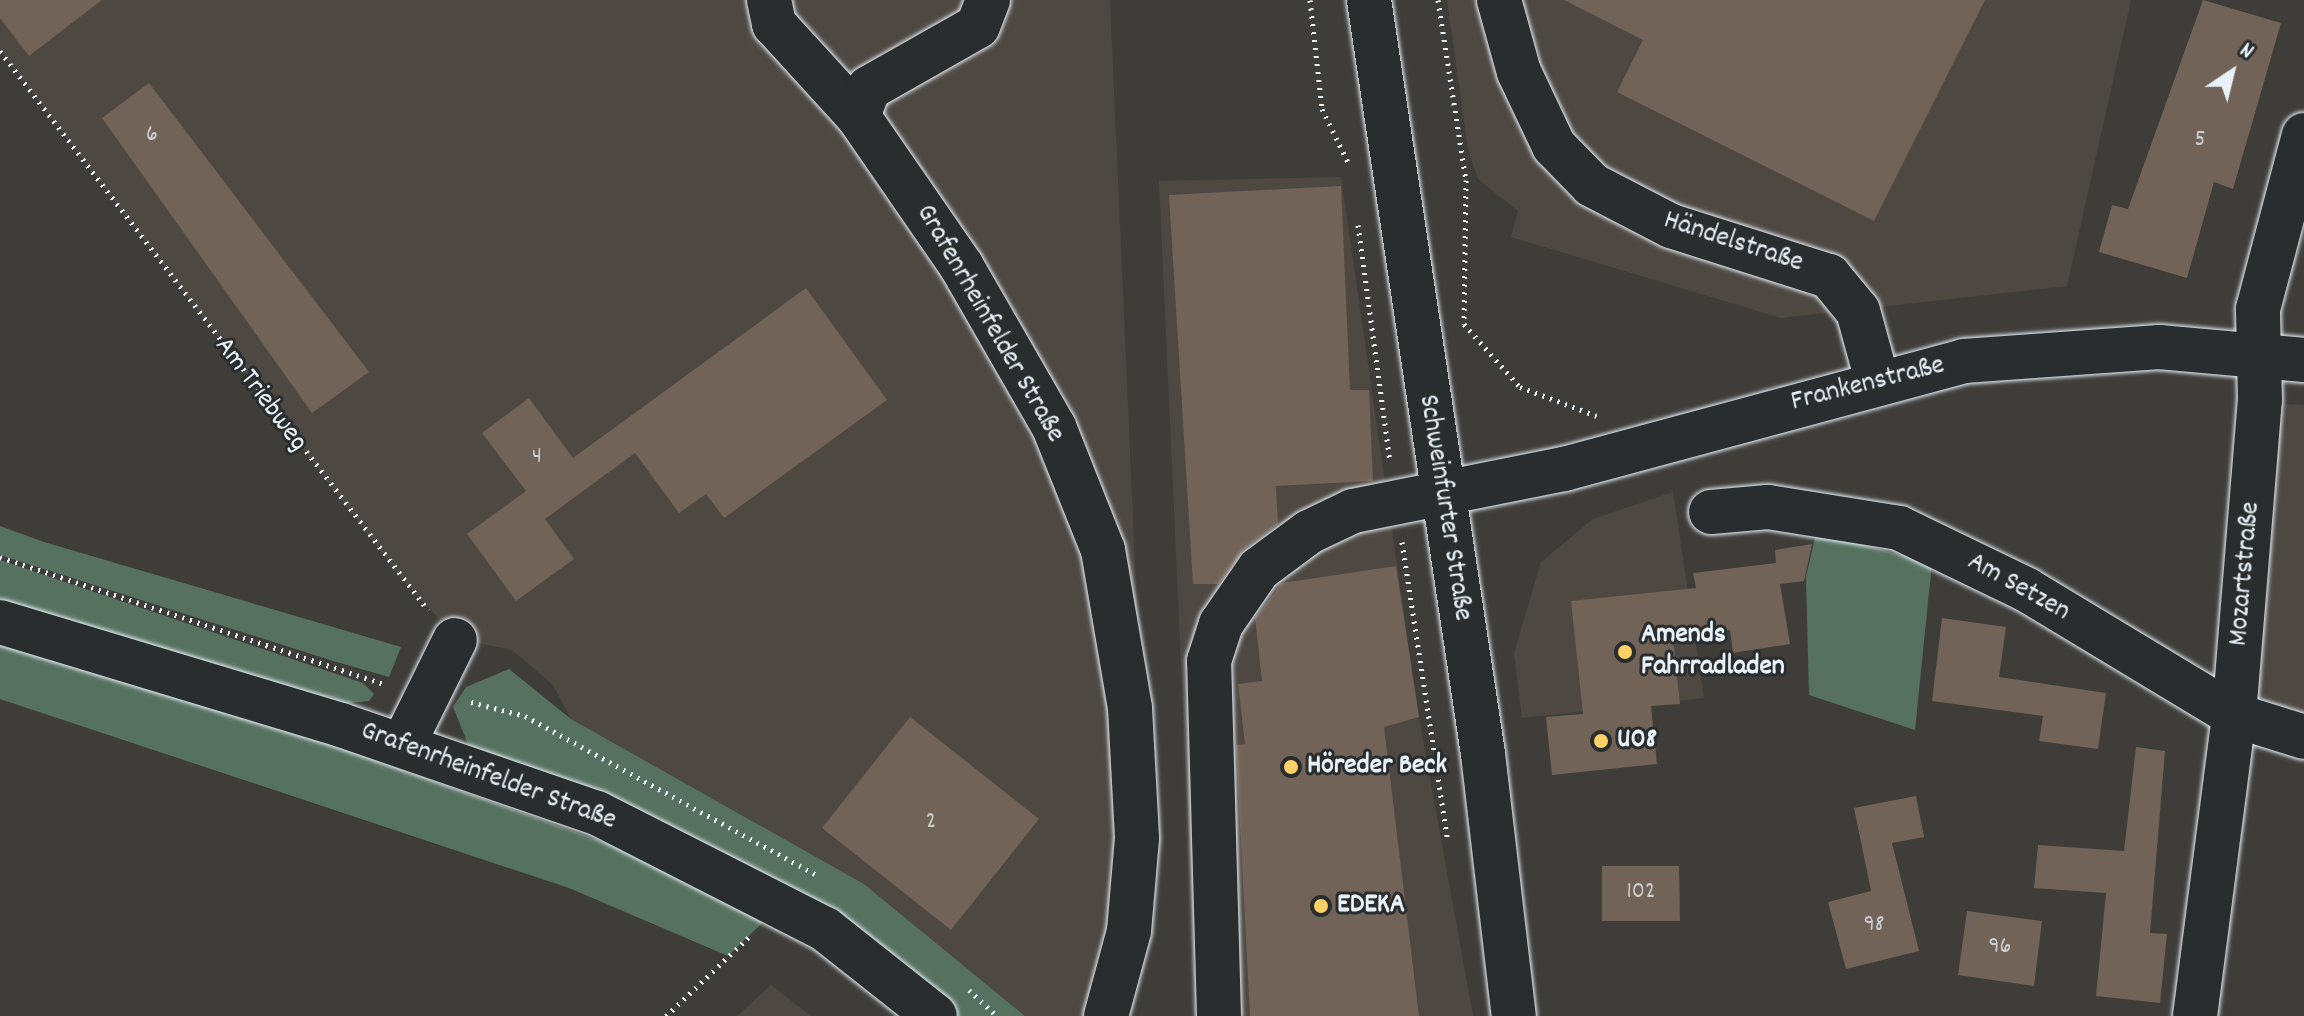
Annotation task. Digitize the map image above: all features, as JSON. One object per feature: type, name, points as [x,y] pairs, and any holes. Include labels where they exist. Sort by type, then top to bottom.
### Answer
[{"type":"street","name":"Grafenrheinfelder Straße","points":[[769,0],[774,24],[858,116],[962,267],[1054,427],[1103,550],[1130,708],[1137,838],[1129,931],[1106,1016]]},
{"type":"street","points":[[858,116],[869,88],[978,26],[988,0]]},
{"type":"street","name":"Schweinfurter Straße","points":[[1369,0],[1492,818],[1514,1016]]},
{"type":"street","name":"Händelstraße","points":[[1499,0],[1519,72],[1554,146],[1592,185],[1671,226],[1829,276],[1858,311],[1877,380]]},
{"type":"street","name":"Mozartstraße","points":[[2195,1016],[2234,715],[2259,355],[2258,309],[2302,148]]},
{"type":"street","name":"Frankenstraße","points":[[1219,1016],[1209,661],[1221,624],[1259,569],[1309,532],[1353,511],[1441,491],[1564,469],[1877,380],[2066,349],[2259,355],[2304,360]]},
{"type":"street","name":"Am Setzen","points":[[1711,512],[1794,509],[1899,528],[2027,590],[2234,715],[2304,737]]},
{"type":"street","name":"Grafenrheinfelder Straße","points":[[0,622],[403,745],[597,813],[783,904],[935,1016]]},
{"type":"street","points":[[403,745],[455,640]]},
{"type":"path","points":[[1438,0],[1466,180],[1464,324],[1497,368],[1538,397],[1671,439]]},
{"type":"path","name":"Am Triebweg","points":[[0,51],[398,578],[455,640]]},
{"type":"path","points":[[666,1016],[783,904]]},
{"type":"shaded area","points":[[0,0],[1110,0],[1148,857],[1105,1016],[1025,1016],[864,884],[571,719],[553,685],[512,650],[458,639],[400,577],[0,50]]},
{"type":"shaded area","points":[[1447,0],[2131,0],[2067,286],[1781,318],[1511,237],[1518,211],[1478,179],[1468,149]]},
{"type":"shaded area","points":[[1341,177],[1419,717],[1473,1016],[1197,1016],[1159,181]]},
{"type":"shaded area","points":[[2256,402],[2304,405],[2304,736],[2236,714]]},
{"type":"shaded area","points":[[1673,492],[1704,698],[1522,718],[1514,653],[1541,562],[1593,519]]},
{"type":"shaded area","points":[[771,985],[811,1016],[737,1016]]},
{"type":"green space","points":[[0,526],[44,542],[401,647],[389,677],[333,661],[0,555]]},
{"type":"green space","points":[[1816,533],[1932,563],[1915,730],[1809,695],[1806,577]]},
{"type":"green space","points":[[0,560],[363,683],[374,694],[369,701],[338,704],[0,618]]},
{"type":"green space","points":[[0,626],[631,852],[470,749],[453,707],[466,687],[509,669],[571,719],[864,884],[1025,1016],[936,1016],[782,904],[728,956],[569,888],[0,699]]},
{"type":"building","points":[[0,0],[102,0],[29,56],[0,18]]},
{"type":"building","points":[[1564,0],[1985,0],[1874,221],[1617,92],[1643,40]]},
{"type":"building","points":[[2203,0],[2281,23],[2233,189],[2214,182],[2187,278],[2099,252],[2112,205],[2128,209]]},
{"type":"building","points":[[149,83],[369,372],[312,413],[102,118]]},
{"type":"building","points":[[1341,186],[1350,390],[1369,390],[1373,481],[1276,486],[1278,524],[1244,549],[1218,584],[1193,584],[1169,195]]},
{"type":"building","points":[[806,288],[887,400],[724,518],[706,494],[679,513],[635,453],[545,519],[574,559],[516,601],[467,534],[526,491],[482,433],[529,398],[573,458]]},
{"type":"building","points":[[1812,544],[1804,581],[1780,584],[1790,644],[1733,653],[1730,630],[1673,640],[1680,704],[1651,706],[1657,764],[1552,775],[1546,717],[1583,714],[1571,601],[1696,588],[1693,573],[1776,563],[1775,550]]},
{"type":"building","name":"EDEKA","points":[[1396,566],[1419,717],[1384,727],[1419,1016],[1250,1016],[1236,745],[1245,744],[1238,684],[1262,681],[1255,618],[1282,583]]},
{"type":"building","points":[[1942,618],[2006,627],[1999,677],[2106,693],[2098,749],[2039,741],[2043,716],[1932,701]]},
{"type":"building","points":[[910,717],[1039,819],[951,930],[822,828]]},
{"type":"building","points":[[2136,747],[2165,751],[2150,933],[2167,934],[2160,1003],[2096,996],[2106,893],[2034,888],[2038,845],[2124,851]]},
{"type":"building","points":[[1916,796],[1924,837],[1892,843],[1919,951],[1846,969],[1828,902],[1871,891],[1854,808]]},
{"type":"building","points":[[1602,866],[1679,866],[1680,921],[1602,921]]},
{"type":"building","points":[[1967,911],[2042,921],[2034,986],[1958,975]]},
{"type":"place","name":"Amends Fahrradladen","points":[[1625,652]]},
{"type":"place","name":"U08","points":[[1601,741]]},
{"type":"place","name":"Höreder Beck","points":[[1291,767]]},
{"type":"place","name":"EDEKA","points":[[1321,906]]}]
